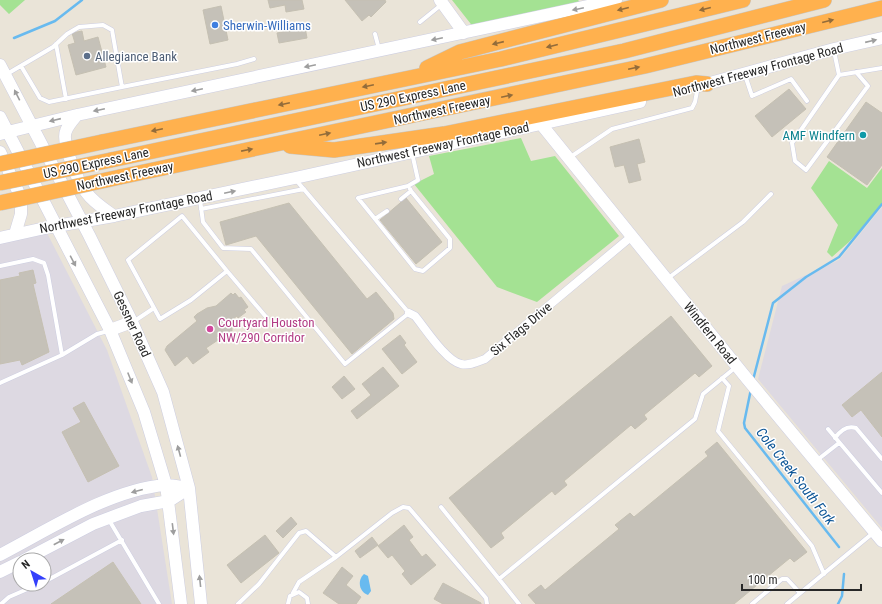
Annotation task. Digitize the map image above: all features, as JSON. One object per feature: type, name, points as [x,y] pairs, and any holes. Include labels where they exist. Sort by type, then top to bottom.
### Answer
[{"type":"highway","points":[[406,78],[460,52],[661,0]]},
{"type":"highway","points":[[0,164],[501,59],[743,0]]},
{"type":"highway","name":"US 290 Express Lane","points":[[0,183],[624,51],[824,0]]},
{"type":"highway","name":"Northwest Freeway","points":[[0,203],[645,66],[882,8]]},
{"type":"highway","points":[[273,145],[334,150],[444,134],[696,83],[702,85]]},
{"type":"main road","points":[[4,133],[77,115],[616,0]]},
{"type":"main road","points":[[441,2],[464,33]]},
{"type":"main road","name":"Northwest Freeway Frontage Road","points":[[0,238],[55,226],[200,203],[295,178],[644,101],[834,49],[882,38]]},
{"type":"main road","name":"Gessner Road","points":[[3,70],[132,322],[163,392],[189,488],[201,604]]},
{"type":"main road","points":[[77,115],[66,131],[66,149],[85,191],[98,204],[114,216]]},
{"type":"main road","name":"Gessner Road","points":[[0,117],[4,133],[110,330],[144,412],[166,485],[181,604]]},
{"type":"main road","name":"Windfern Road","points":[[541,124],[751,384],[878,536]]},
{"type":"main road","points":[[0,152],[21,198],[21,214],[15,234]]},
{"type":"main road","points":[[110,330],[132,322]]},
{"type":"main road","points":[[0,555],[85,510],[136,491],[166,485],[189,488]]},
{"type":"main road","points":[[43,552],[93,524],[141,506],[169,501],[189,488]]},
{"type":"main road","points":[[25,541],[28,552]]},
{"type":"main road","points":[[0,572],[12,566]]},
{"type":"street","name":"Six Flags Drive","points":[[410,314],[416,316],[449,358],[460,364],[472,364],[485,359],[632,236]]},
{"type":"lane","points":[[420,22],[441,2]]},
{"type":"lane","points":[[3,70],[21,66],[56,44],[67,34],[80,26],[103,25],[112,30],[122,87]]},
{"type":"lane","points":[[375,34],[380,51]]},
{"type":"lane","points":[[56,44],[66,99]]},
{"type":"lane","points":[[834,49],[839,75]]},
{"type":"lane","points":[[21,66],[40,98],[49,102],[237,64],[254,59]]},
{"type":"lane","points":[[856,72],[868,86],[806,170],[795,161],[792,143],[839,75],[856,72],[882,68]]},
{"type":"lane","points":[[744,74],[752,96],[791,79],[807,101]]},
{"type":"lane","points":[[569,159],[612,129],[692,108],[702,85]]},
{"type":"lane","points":[[408,186],[450,239],[451,243],[450,248],[422,271],[415,269],[358,198],[408,186],[418,180],[412,152]]},
{"type":"lane","points":[[295,178],[410,314],[345,364],[251,248],[223,248],[203,222],[200,203],[304,189]]},
{"type":"lane","points":[[401,199],[411,191]]},
{"type":"lane","points":[[667,279],[743,222],[771,194]]},
{"type":"lane","points":[[376,219],[387,210]]},
{"type":"lane","points":[[227,271],[191,300],[160,318],[128,260],[182,216],[266,318]]},
{"type":"lane","points":[[0,266],[33,259],[44,263],[48,275],[62,354]]},
{"type":"lane","points":[[132,322],[154,308]]},
{"type":"lane","points":[[0,384],[62,354],[97,334],[110,330]]},
{"type":"lane","points":[[499,579],[695,419],[703,394],[737,366]]},
{"type":"lane","points":[[722,378],[729,386],[718,431],[812,546],[824,574]]},
{"type":"lane","points":[[835,438],[840,431],[846,428],[856,428],[882,459]]},
{"type":"lane","points":[[828,429],[882,493]]},
{"type":"lane","points":[[816,462],[839,443]]},
{"type":"lane","points":[[288,604],[288,599],[293,594],[299,582],[336,557],[392,513],[403,507],[409,508],[486,598],[487,604]]},
{"type":"lane","points":[[441,507],[519,604]]},
{"type":"lane","points":[[108,518],[159,604]]},
{"type":"lane","points":[[238,604],[259,584],[299,533],[306,531],[336,557]]},
{"type":"lane","points":[[787,604],[824,574],[878,536]]},
{"type":"lane","points":[[52,576],[122,540]]},
{"type":"lane","points":[[752,604],[782,579],[787,579],[800,593]]},
{"type":"lane","points":[[1,604],[9,597],[21,592]]},
{"type":"lane","points":[[293,594],[303,593],[307,598],[308,604]]},
{"type":"shaded area","points":[[882,207],[882,528],[758,379],[782,286],[839,260]]},
{"type":"shaded area","points":[[46,231],[107,350],[152,477],[172,604],[0,604],[0,238]]},
{"type":"green space","points":[[0,0],[25,0],[9,14],[0,5]]},
{"type":"green space","points":[[452,0],[578,0],[581,3],[474,28]]},
{"type":"green space","points":[[521,138],[531,161],[555,156],[619,236],[537,302],[497,287],[414,184],[434,174],[429,156]]},
{"type":"green space","points":[[829,161],[867,188],[882,168],[882,205],[849,242],[832,257],[827,252],[838,225],[811,188]]},
{"type":"water","points":[[364,574],[368,576],[371,591],[368,595],[361,589],[360,586],[360,579]]},
{"type":"building","points":[[268,0],[302,0],[304,9],[286,12],[285,5],[270,8]]},
{"type":"building","points":[[345,0],[385,0],[386,2],[371,17],[369,15],[362,21]]},
{"type":"building","name":"Sherwin-Williams","points":[[221,6],[228,40],[210,44],[203,10]]},
{"type":"building","points":[[305,27],[307,38],[279,43],[277,33]]},
{"type":"building","name":"Allegiance Bank","points":[[82,31],[84,41],[98,37],[106,67],[76,75],[68,45],[75,43],[72,33]]},
{"type":"building","points":[[789,89],[806,109],[772,137],[755,116]]},
{"type":"building","name":"AMF Windfern","points":[[866,102],[882,113],[882,165],[867,185],[827,157]]},
{"type":"building","points":[[639,139],[645,162],[637,164],[641,180],[629,183],[624,165],[615,167],[610,147]]},
{"type":"building","points":[[406,198],[442,242],[416,264],[380,220]]},
{"type":"building","points":[[289,203],[367,299],[376,292],[393,313],[394,319],[352,354],[256,236],[226,245],[220,222]]},
{"type":"building","points":[[33,270],[36,283],[33,284],[49,352],[22,365],[20,360],[0,364],[0,280],[20,276],[19,273]]},
{"type":"building","name":"Courtyard Houston NW/290 Corridor","points":[[231,293],[233,295],[235,293],[239,298],[241,297],[248,307],[244,310],[246,312],[238,318],[237,316],[233,319],[236,323],[232,326],[232,331],[216,337],[218,340],[206,348],[209,352],[193,364],[187,356],[175,366],[165,350],[167,346],[197,321],[194,317],[197,314],[207,308],[216,306]]},
{"type":"building","points":[[671,316],[712,366],[699,377],[695,373],[644,415],[647,419],[635,429],[631,425],[564,481],[567,485],[555,495],[552,491],[501,533],[504,538],[491,548],[449,498]]},
{"type":"building","points":[[400,335],[406,343],[404,345],[417,362],[402,374],[382,349]]},
{"type":"building","points":[[383,367],[399,386],[357,419],[351,411],[371,395],[362,384]]},
{"type":"building","points":[[882,372],[882,437],[861,410],[852,417],[842,405]]},
{"type":"building","points":[[344,376],[355,389],[342,399],[332,387]]},
{"type":"building","points":[[84,402],[119,466],[88,482],[62,432],[81,422],[73,408]]},
{"type":"building","points":[[717,442],[807,552],[794,562],[790,558],[734,604],[536,604],[528,595],[541,585],[545,590],[619,529],[615,525],[630,513],[634,517],[708,456],[705,452]]},
{"type":"building","points":[[291,517],[297,524],[283,538],[276,531]]},
{"type":"building","points":[[404,525],[413,537],[409,540],[422,557],[426,554],[436,565],[411,585],[402,574],[405,571],[392,555],[388,558],[378,546]]},
{"type":"building","points":[[265,535],[279,553],[241,583],[227,565]]},
{"type":"building","points":[[372,537],[378,545],[360,558],[355,551]]},
{"type":"building","points":[[113,562],[141,604],[51,604]]},
{"type":"building","points":[[342,567],[353,576],[346,585],[361,597],[356,604],[339,604],[323,593]]},
{"type":"building","points":[[443,583],[481,604],[443,604],[434,599]]},
{"type":"waterway","points":[[14,38],[55,21],[82,0]]},
{"type":"waterway","name":"Cole Creek South Fork","points":[[753,380],[773,303],[806,277],[839,257],[882,204]]},
{"type":"waterway","name":"Cole Creek South Fork","points":[[751,389],[744,423],[745,428],[839,547]]},
{"type":"waterway","name":"Cole Creek South Fork","points":[[838,604],[842,596],[844,574]]},
{"type":"place","name":"Sherwin-Williams","points":[[215,25]]},
{"type":"place","name":"Allegiance Bank","points":[[87,56]]},
{"type":"place","name":"AMF Windfern","points":[[863,135]]},
{"type":"place","name":"Courtyard Houston NW/290 Corridor","points":[[210,329]]}]
